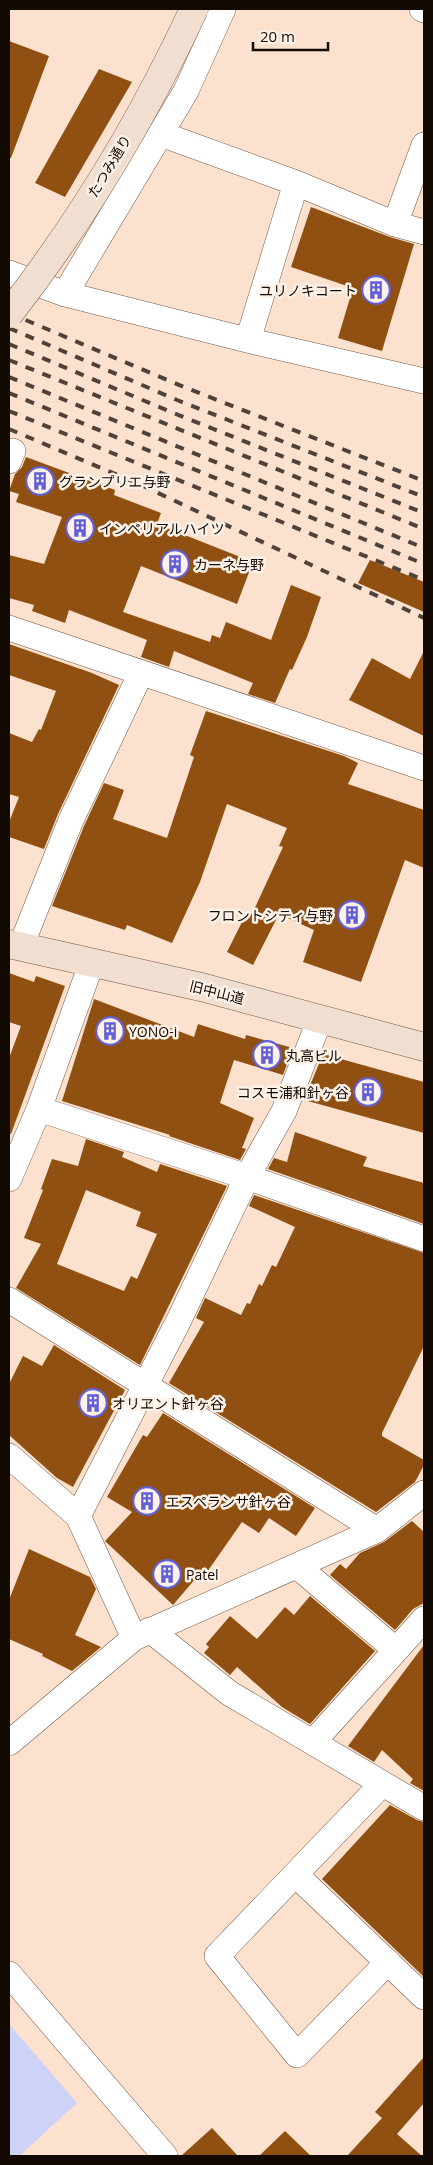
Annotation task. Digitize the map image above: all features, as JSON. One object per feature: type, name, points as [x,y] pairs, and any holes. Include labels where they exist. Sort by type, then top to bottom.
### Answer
[{"type":"main road","name":"たつみ通り","points":[[9,314],[50,261],[102,178],[163,76],[194,9]]},
{"type":"main road","name":"旧中山道","points":[[15,945],[201,987],[424,1047]]},
{"type":"street","points":[[65,294],[186,91],[223,9]]},
{"type":"street","points":[[161,134],[296,184],[395,224],[424,232]]},
{"type":"street","points":[[395,224],[424,145]]},
{"type":"street","points":[[248,340],[296,184]]},
{"type":"street","points":[[9,273],[65,294],[248,340],[424,381]]},
{"type":"street","points":[[9,628],[424,768]]},
{"type":"street","points":[[15,945],[71,820],[141,673]]},
{"type":"street","points":[[9,1179],[38,1109],[92,962]]},
{"type":"street","points":[[78,1516],[179,1320],[247,1177],[284,1111],[320,1019]]},
{"type":"street","points":[[38,1109],[247,1177],[424,1239]]},
{"type":"street","points":[[9,1300],[376,1530]]},
{"type":"street","points":[[9,1456],[78,1516],[142,1634],[229,1693],[424,1808]]},
{"type":"street","points":[[11,1738],[142,1634],[376,1530],[424,1492]]},
{"type":"street","points":[[297,1566],[396,1650]]},
{"type":"street","points":[[313,1742],[424,1619]]},
{"type":"street","points":[[382,1784],[217,1956],[297,2055],[388,1962]]},
{"type":"street","points":[[296,1875],[424,1997]]},
{"type":"street","points":[[9,1974],[165,2156]]},
{"type":"shaded area","points":[[9,2024],[77,2103],[19,2156],[9,2156]]},
{"type":"building","points":[[9,41],[49,56],[11,158],[9,158]]},
{"type":"building","points":[[99,69],[132,82],[65,197],[35,183]]},
{"type":"building","points":[[311,207],[390,237],[414,244],[382,351],[338,338],[353,288],[291,267]]},
{"type":"building","points":[[26,457],[115,490],[114,495],[161,513],[157,524],[253,562],[237,604],[141,566],[123,612],[210,642],[212,635],[220,638],[226,622],[271,640],[291,585],[321,597],[307,637],[275,703],[248,694],[253,683],[174,651],[169,667],[141,657],[147,640],[69,610],[65,623],[32,611],[34,605],[9,598],[9,555],[44,564],[62,517],[16,502],[19,494],[9,491],[15,474],[22,467]]},
{"type":"building","points":[[370,560],[424,582],[424,612],[358,583]]},
{"type":"building","points":[[9,644],[92,673],[119,685],[58,814],[44,849],[9,837],[9,822],[19,797],[9,794],[9,733],[32,742],[39,729],[41,730],[56,691],[9,675]]},
{"type":"building","points":[[424,651],[424,736],[349,700],[372,658],[410,679]]},
{"type":"building","points":[[206,711],[344,756],[358,763],[348,784],[424,810],[424,868],[405,860],[361,982],[303,962],[314,930],[279,914],[253,965],[227,952],[247,912],[252,914],[283,847],[279,846],[287,828],[227,804],[200,882],[172,943],[127,925],[125,930],[52,906],[84,826],[104,783],[124,790],[113,819],[167,838],[194,757],[190,755]]},
{"type":"building","points":[[9,973],[34,982],[36,976],[65,986],[11,1134],[9,1133],[9,1058],[21,1026],[9,1022]]},
{"type":"building","points":[[94,999],[194,1037],[198,1024],[245,1039],[246,1035],[293,1048],[283,1075],[234,1060],[220,1103],[254,1118],[242,1148],[246,1149],[240,1160],[170,1135],[62,1101]]},
{"type":"building","name":"コスモ浦和針ヶ谷","points":[[323,1054],[424,1082],[424,1133],[304,1100]]},
{"type":"building","points":[[295,1132],[367,1157],[363,1166],[424,1183],[424,1224],[268,1169],[274,1158],[287,1162]]},
{"type":"building","points":[[86,1139],[124,1152],[122,1157],[157,1172],[160,1164],[227,1186],[140,1365],[16,1288],[41,1244],[24,1238],[43,1190],[41,1189],[52,1159],[78,1166]],"holes":[[[86,1190],[141,1212],[136,1226],[157,1234],[137,1279],[131,1276],[124,1291],[57,1264]]]},
{"type":"building","points":[[254,1195],[424,1253],[424,1346],[382,1436],[424,1460],[424,1465],[415,1482],[376,1512],[169,1383],[204,1322],[196,1318],[205,1298],[241,1315],[247,1303],[250,1304],[259,1284],[262,1286],[272,1265],[276,1267],[295,1227],[249,1206]]},
{"type":"building","points":[[54,1345],[125,1390],[73,1487],[57,1478],[9,1435],[9,1384],[23,1356],[42,1366]]},
{"type":"building","points":[[163,1413],[315,1508],[296,1536],[269,1518],[259,1533],[242,1522],[200,1582],[196,1578],[173,1605],[105,1541],[132,1512],[107,1497],[143,1435],[147,1437]]},
{"type":"building","points":[[412,1521],[424,1532],[424,1603],[413,1609],[395,1630],[330,1575],[340,1564],[346,1569],[360,1553],[384,1542]]},
{"type":"building","points":[[29,1549],[90,1577],[96,1589],[75,1635],[101,1647],[72,1671],[42,1656],[43,1654],[9,1639],[9,1600]]},
{"type":"building","points":[[310,1596],[375,1651],[310,1724],[282,1707],[237,1667],[230,1675],[204,1653],[209,1647],[206,1644],[230,1616],[257,1639],[285,1607],[294,1615]]},
{"type":"building","points":[[424,1645],[424,1791],[410,1783],[413,1779],[382,1750],[374,1762],[348,1746]]},
{"type":"building","points":[[390,1805],[424,1822],[424,1977],[322,1879]]},
{"type":"building","points":[[424,2057],[424,2103],[397,2134],[422,2156],[347,2156],[382,2118],[375,2112]]},
{"type":"building","points":[[212,2128],[238,2156],[181,2156]]},
{"type":"building","points":[[285,2131],[311,2156],[259,2156]]},
{"type":"railway","points":[[9,313],[184,387],[424,481]]},
{"type":"railway","points":[[9,328],[177,400],[424,497]]},
{"type":"railway","points":[[9,344],[171,412],[424,513]]},
{"type":"railway","points":[[9,360],[424,529]]},
{"type":"railway","points":[[9,377],[424,548]]},
{"type":"railway","points":[[9,393],[424,564]]},
{"type":"railway","points":[[9,411],[424,580]]},
{"type":"railway","points":[[9,429],[139,484],[424,618]]},
{"type":"place","name":"ユリノキコート","points":[[376,290]]},
{"type":"place","name":"グランプリエ与野","points":[[40,481]]},
{"type":"place","name":"インペリアルハイツ","points":[[80,528]]},
{"type":"place","name":"カーネ与野","points":[[175,564]]},
{"type":"place","name":"フロントシティ与野","points":[[352,915]]},
{"type":"place","name":"YONO-i","points":[[110,1031]]},
{"type":"place","name":"丸高ビル","points":[[267,1055]]},
{"type":"place","name":"コスモ浦和針ヶ谷","points":[[368,1092]]},
{"type":"place","name":"オリヱント針ヶ谷","points":[[93,1403]]},
{"type":"place","name":"エスペランサ針ヶ谷","points":[[147,1501]]},
{"type":"place","name":"Patel","points":[[167,1574]]}]
